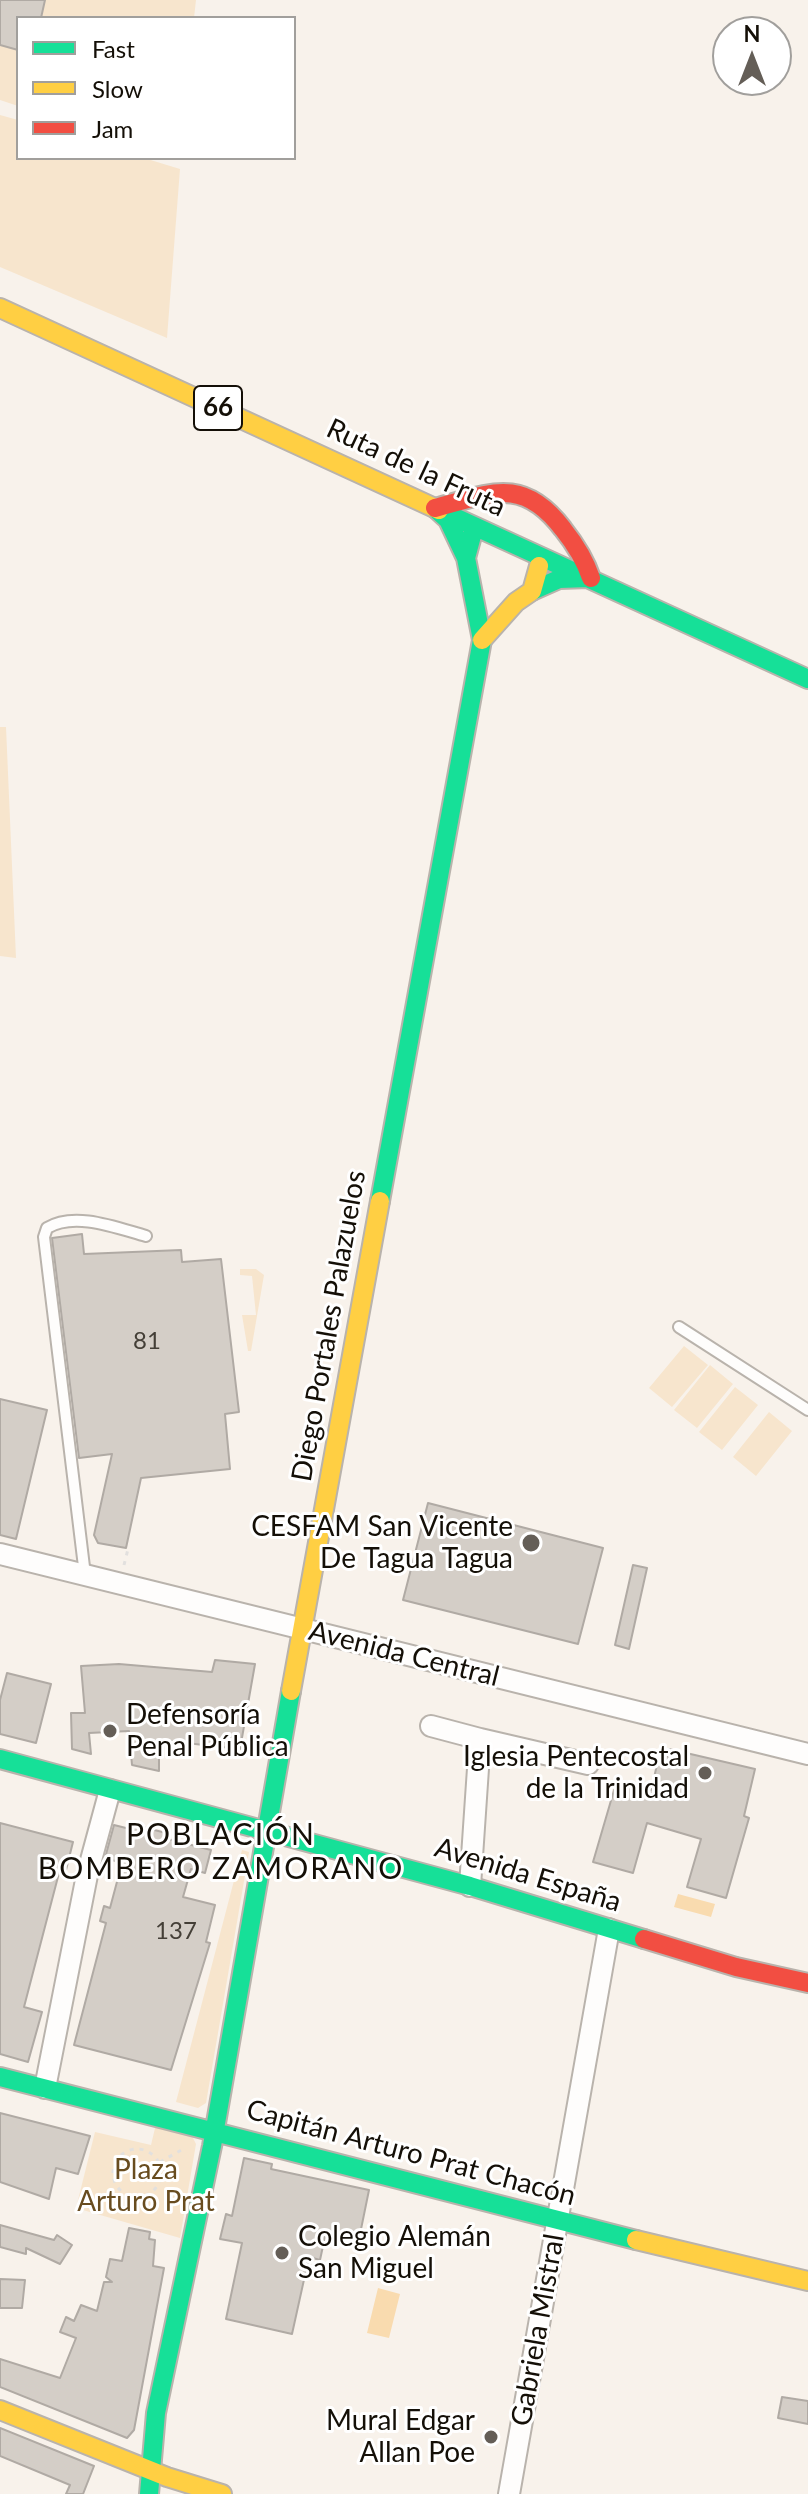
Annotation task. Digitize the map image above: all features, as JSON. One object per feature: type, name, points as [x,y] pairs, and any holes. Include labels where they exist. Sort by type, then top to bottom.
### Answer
[{"type":"main road","name":"Ruta de la Fruta","points":[[0,308],[808,679]]},
{"type":"main road","points":[[435,508],[520,492],[546,505],[585,558],[591,578],[559,579],[532,591],[516,602],[482,640]]},
{"type":"main road","points":[[466,558],[481,510],[498,494]]},
{"type":"main road","points":[[532,591],[550,530],[546,505]]},
{"type":"main road","points":[[435,508],[448,520],[466,558],[482,640]]},
{"type":"main road","name":"Diego Portales Palazuelos","points":[[149,2494],[156,2413],[215,2130],[266,1830],[482,640]]},
{"type":"main road","name":"Avenida España","points":[[0,1759],[470,1886],[736,1967],[808,1983]]},
{"type":"main road","name":"Capitán Arturo Prat Chacón","points":[[0,2077],[215,2130],[558,2222],[808,2281]]},
{"type":"main road","points":[[0,2410],[149,2468],[167,2486],[215,2493]]},
{"type":"street","name":"Avenida Central","points":[[0,1554],[808,1754]]},
{"type":"street","points":[[431,1726],[588,1764]]},
{"type":"street","points":[[470,1886],[480,1739]]},
{"type":"street","points":[[45,2088],[87,1875],[110,1790]]},
{"type":"street","name":"Gabriela Mistral","points":[[509,2494],[609,1929]]},
{"type":"lane","points":[[85,1575],[44,1237],[47,1228],[72,1221],[146,1236]]},
{"type":"lane","points":[[679,1327],[808,1410]]},
{"type":"path","points":[[124,1565],[128,1549]]},
{"type":"path","points":[[128,2151],[146,2151],[159,2163],[160,2180],[143,2197],[127,2195],[114,2179],[116,2164],[128,2151]]},
{"type":"green space","points":[[0,0],[196,0],[194,16],[16,16],[16,105],[0,100]]},
{"type":"green space","points":[[0,115],[16,119],[16,160],[151,160],[180,169],[167,338],[0,267]]},
{"type":"green space","points":[[0,727],[6,727],[16,958],[0,956]]},
{"type":"green space","points":[[240,1269],[256,1269],[264,1275],[251,1351],[248,1351],[242,1315],[256,1315],[252,1276],[240,1275]]},
{"type":"green space","points":[[684,1346],[708,1365],[672,1407],[649,1388]]},
{"type":"green space","points":[[710,1365],[733,1384],[697,1428],[674,1410]]},
{"type":"green space","points":[[735,1387],[758,1405],[722,1450],[699,1432]]},
{"type":"green space","points":[[769,1412],[792,1431],[756,1476],[733,1457]]},
{"type":"green space","points":[[242,1850],[249,1852],[206,2103],[198,2108],[176,2102]]},
{"type":"green space","name":"Plaza Arturo Prat","points":[[156,2124],[192,2136],[196,2144],[180,2238],[76,2208],[95,2132],[151,2145]]},
{"type":"shaded area","points":[[678,1894],[715,1904],[711,1917],[674,1907]]},
{"type":"shaded area","points":[[378,2288],[400,2294],[389,2338],[367,2333]]},
{"type":"building","points":[[0,0],[45,0],[41,16],[16,16],[16,49],[0,45]]},
{"type":"building","points":[[82,1234],[84,1254],[181,1250],[182,1262],[221,1259],[239,1412],[225,1414],[230,1469],[141,1478],[126,1548],[98,1543],[94,1535],[112,1454],[79,1458],[52,1238]]},
{"type":"building","points":[[0,1399],[47,1410],[16,1539],[0,1535]]},
{"type":"building","points":[[428,1503],[603,1548],[578,1644],[403,1600]]},
{"type":"building","points":[[633,1565],[647,1568],[629,1649],[615,1645]]},
{"type":"building","points":[[215,1660],[255,1664],[240,1749],[159,1740],[159,1771],[132,1765],[129,1731],[89,1733],[91,1754],[72,1749],[71,1713],[85,1713],[81,1666],[119,1664],[212,1672]]},
{"type":"building","points":[[7,1673],[51,1684],[36,1743],[0,1734],[0,1700]]},
{"type":"building","points":[[669,1749],[755,1769],[744,1816],[749,1818],[726,1898],[687,1887],[701,1839],[647,1823],[633,1873],[593,1862],[617,1780],[651,1790],[657,1765],[664,1766]]},
{"type":"building","points":[[0,1823],[73,1842],[65,1874],[59,1873],[24,2007],[42,2012],[28,2062],[0,2054]]},
{"type":"building","points":[[114,1825],[134,1830],[135,1825],[170,1834],[168,1839],[211,1850],[205,1873],[191,1869],[183,1897],[215,1905],[206,1942],[210,1943],[171,2070],[74,2045],[106,1923],[100,1921],[104,1906],[110,1908],[122,1863],[105,1858]]},
{"type":"building","points":[[0,2113],[90,2136],[78,2174],[56,2168],[49,2199],[0,2182]]},
{"type":"building","points":[[244,2158],[272,2164],[271,2169],[369,2190],[359,2239],[326,2232],[320,2260],[309,2257],[292,2334],[226,2319],[242,2243],[220,2239],[226,2214],[232,2216]]},
{"type":"building","points":[[0,2225],[54,2240],[57,2235],[72,2245],[60,2264],[26,2248],[26,2254],[0,2247]]},
{"type":"building","points":[[129,2228],[150,2232],[149,2239],[155,2240],[153,2266],[164,2268],[134,2430],[127,2438],[0,2387],[0,2359],[60,2378],[76,2338],[60,2332],[66,2317],[74,2321],[81,2305],[97,2311],[104,2282],[112,2282],[106,2277],[110,2259],[122,2261]]},
{"type":"building","points":[[0,2279],[25,2280],[22,2308],[0,2308]]},
{"type":"building","points":[[782,2397],[808,2401],[808,2424],[778,2418]]},
{"type":"building","points":[[0,2428],[94,2466],[83,2494],[66,2494],[70,2485],[0,2456]]},
{"type":"traffic: fast","points":[[436,509],[448,520],[466,558]]},
{"type":"traffic: fast","points":[[439,510],[808,679]]},
{"type":"traffic: fast","points":[[380,1201],[482,640],[466,558],[473,532]]},
{"type":"traffic: fast","points":[[532,591],[559,579],[589,578]]},
{"type":"traffic: fast","points":[[149,2494],[156,2413],[212,2146],[291,1691]]},
{"type":"traffic: fast","points":[[0,1759],[470,1886],[644,1939]]},
{"type":"traffic: fast","points":[[0,2077],[636,2240]]},
{"type":"traffic: slow","points":[[0,308],[439,510]]},
{"type":"traffic: slow","points":[[482,640],[516,602],[532,591],[539,566]]},
{"type":"traffic: slow","points":[[291,1691],[380,1201]]},
{"type":"traffic: slow","points":[[636,2240],[808,2281]]},
{"type":"traffic: slow","points":[[0,2410],[167,2477],[222,2494]]},
{"type":"traffic: jam","points":[[435,508],[490,494],[520,495],[534,501],[567,535],[591,578]]},
{"type":"traffic: jam","points":[[644,1939],[736,1967],[808,1983]]},
{"type":"place","name":"CESFAM San Vicente De Tagua Tagua","points":[[531,1543]]},
{"type":"place","name":"Defensoría Penal Pública","points":[[110,1731]]},
{"type":"place","name":"Iglesia Pentecostal de la Trinidad","points":[[705,1773]]},
{"type":"place","name":"Colegio Alemán San Miguel","points":[[282,2253]]},
{"type":"place","name":"Mural Edgar Allan Poe","points":[[491,2437]]},
{"type":"district","name":"POBLACIÓN BOMBERO ZAMORANO","points":[[221,1852]]}]
